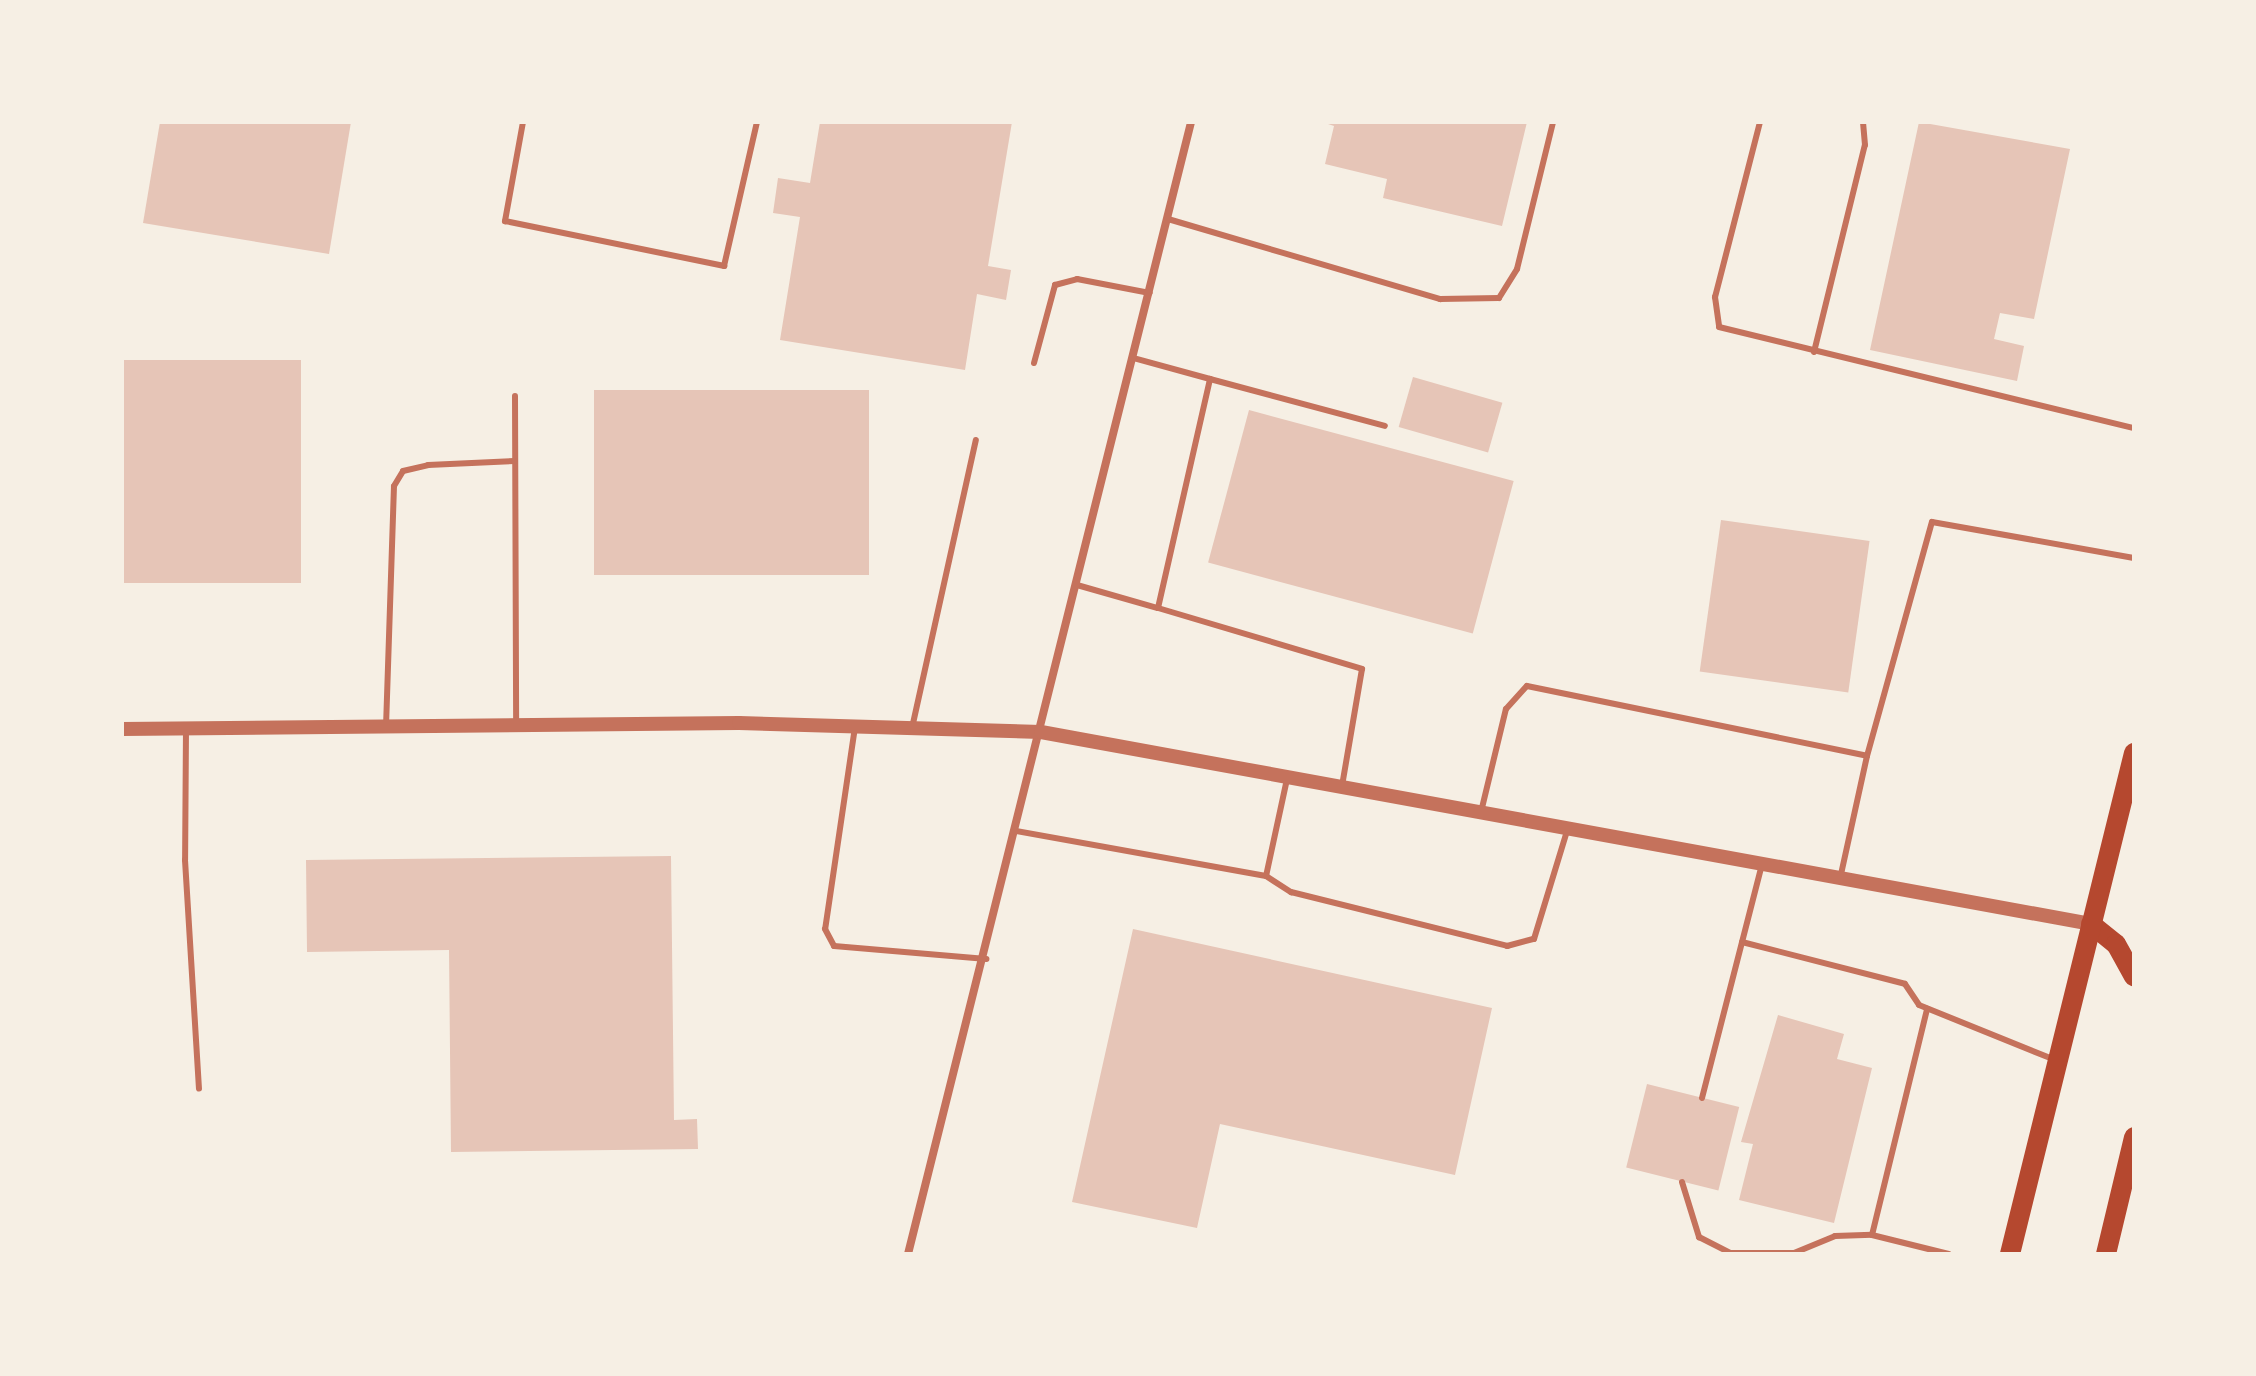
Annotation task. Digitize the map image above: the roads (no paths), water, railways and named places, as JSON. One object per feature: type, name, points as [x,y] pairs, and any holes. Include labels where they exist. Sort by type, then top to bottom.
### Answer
[{"type":"main road","points":[[2010,1254],[2134,753]]},
{"type":"main road","points":[[2091,924],[2116,944],[2134,976]]},
{"type":"main road","points":[[2106,1254],[2131,1163],[2134,1137]]},
{"type":"street","points":[[908,1254],[986,959],[1191,122]]},
{"type":"street","points":[[122,729],[516,725],[855,727],[1041,732],[1567,831],[2091,924]]},
{"type":"lane","points":[[523,122],[505,221],[724,266],[757,122]]},
{"type":"lane","points":[[1168,219],[1440,299],[1499,298],[1517,269],[1553,122]]},
{"type":"lane","points":[[1760,122],[1713,314],[1730,333],[2134,428]]},
{"type":"lane","points":[[1814,352],[1865,145],[1863,122]]},
{"type":"lane","points":[[1034,363],[1047,298],[1066,278],[1151,293]]},
{"type":"lane","points":[[1134,358],[1385,426]]},
{"type":"lane","points":[[1158,608],[1210,379]]},
{"type":"lane","points":[[515,396],[516,725]]},
{"type":"lane","points":[[912,728],[976,440]]},
{"type":"lane","points":[[386,727],[394,486],[403,471],[428,465],[515,461]]},
{"type":"lane","points":[[1840,879],[1867,756],[1932,522],[2134,558]]},
{"type":"lane","points":[[1077,585],[1362,669],[1342,789]]},
{"type":"lane","points":[[1480,815],[1506,709],[1527,686],[1867,756]]},
{"type":"lane","points":[[855,727],[825,929],[834,946],[986,959]]},
{"type":"lane","points":[[186,729],[185,860],[199,1089]]},
{"type":"lane","points":[[1266,876],[1287,779]]},
{"type":"lane","points":[[1016,831],[1266,876],[1291,892],[1507,946],[1534,939],[1567,831]]},
{"type":"lane","points":[[1702,1098],[1762,865]]},
{"type":"lane","points":[[1742,942],[1905,984],[1927,1009],[2058,1061]]},
{"type":"lane","points":[[1872,1235],[1927,1009]]},
{"type":"lane","points":[[1682,1182],[1699,1237],[1730,1253],[1794,1253],[1835,1236],[1872,1235],[1949,1254]]}]
